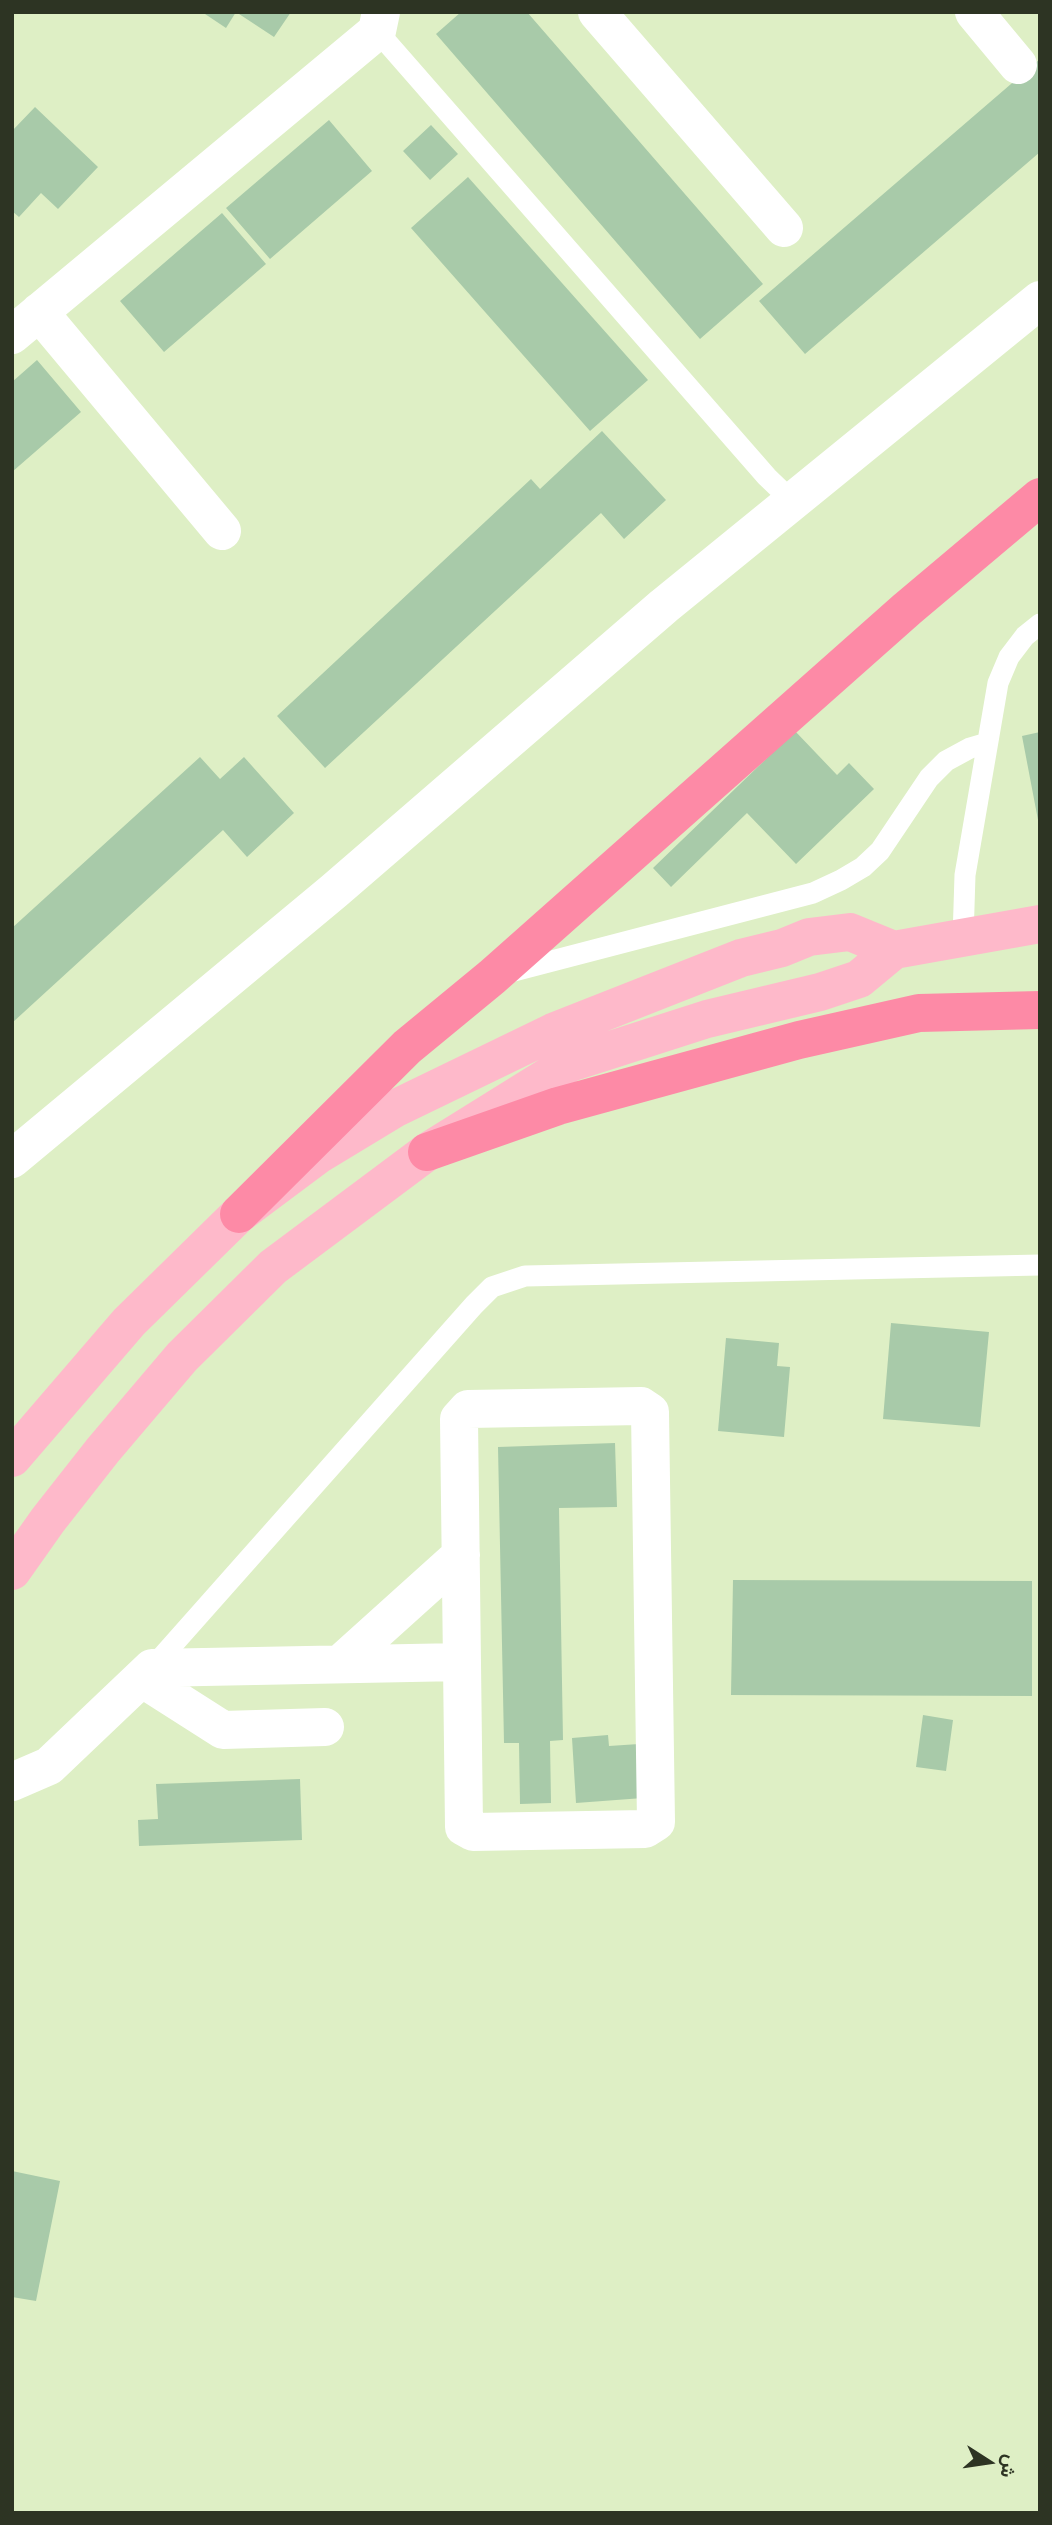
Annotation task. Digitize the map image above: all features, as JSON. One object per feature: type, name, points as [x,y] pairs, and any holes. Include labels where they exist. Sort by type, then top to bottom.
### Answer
[{"type":"highway","points":[[239,1214],[407,1046],[492,977],[907,609],[1040,497]]},
{"type":"highway","points":[[427,1152],[558,1106],[799,1040],[919,1013],[1040,1010]]},
{"type":"main road","points":[[12,1571],[103,1450],[182,1357],[273,1267],[427,1152],[570,1063],[708,1019],[820,992],[859,979],[894,950],[1040,924]]},
{"type":"main road","points":[[12,1458],[130,1322],[239,1214],[318,1155],[394,1109],[553,1032],[741,958],[782,948],[809,937],[850,932],[894,950]]},
{"type":"street","points":[[597,12],[783,228]]},
{"type":"street","points":[[974,12],[1018,65]]},
{"type":"street","points":[[222,531],[26,323],[379,21]]},
{"type":"street","points":[[12,1159],[324,900],[664,606],[1040,300]]},
{"type":"street","points":[[641,1406],[650,1412],[656,1822],[645,1829],[473,1832],[464,1827],[462,1662],[459,1419],[468,1409],[641,1406]]},
{"type":"street","points":[[340,1664],[461,1555]]},
{"type":"street","points":[[12,1782],[49,1766],[147,1673],[340,1664],[462,1662]]},
{"type":"street","points":[[147,1673],[223,1730],[324,1727]]},
{"type":"lane","points":[[379,21],[768,478],[793,502]]},
{"type":"lane","points":[[963,939],[965,875],[998,683],[1009,657],[1025,636],[1040,624]]},
{"type":"lane","points":[[492,977],[813,893],[841,880],[863,867],[880,851],[929,778],[946,761],[970,748],[987,743]]},
{"type":"lane","points":[[147,1673],[492,1287],[525,1276],[1040,1265]]},
{"type":"building","points":[[202,12],[236,12],[226,28]]},
{"type":"building","points":[[236,12],[291,12],[274,37]]},
{"type":"building","points":[[461,12],[527,12],[763,284],[700,339],[436,34]]},
{"type":"building","points":[[1040,59],[1040,152],[805,354],[759,301]]},
{"type":"building","points":[[35,107],[98,167],[58,209],[41,193],[19,217],[12,211],[12,131]]},
{"type":"building","points":[[329,120],[372,171],[270,259],[226,208]]},
{"type":"building","points":[[431,125],[458,154],[430,180],[403,151]]},
{"type":"building","points":[[468,177],[648,380],[590,431],[411,228]]},
{"type":"building","points":[[222,213],[266,264],[164,352],[120,301]]},
{"type":"building","points":[[37,360],[81,412],[12,472],[12,382]]},
{"type":"building","points":[[602,431],[666,500],[624,539],[601,513],[325,768],[277,716],[531,479],[540,489]]},
{"type":"building","points":[[795,731],[837,775],[849,763],[874,789],[796,864],[747,813],[671,887],[653,868]]},
{"type":"building","points":[[1040,732],[1040,819],[1038,820],[1022,736]]},
{"type":"building","points":[[200,757],[220,779],[244,757],[294,813],[247,857],[223,830],[12,1023],[12,928]]},
{"type":"building","points":[[891,1323],[989,1332],[980,1427],[883,1419]]},
{"type":"building","points":[[726,1338],[779,1343],[777,1366],[790,1367],[784,1437],[718,1431]]},
{"type":"building","points":[[615,1443],[617,1507],[559,1508],[563,1740],[550,1741],[551,1803],[520,1804],[519,1743],[504,1743],[498,1447]]},
{"type":"building","points":[[733,1580],[1032,1581],[1032,1696],[731,1695]]},
{"type":"building","points":[[923,1715],[953,1720],[946,1771],[916,1767]]},
{"type":"building","points":[[608,1735],[609,1746],[639,1744],[643,1798],[576,1803],[572,1738]]},
{"type":"building","points":[[300,1779],[302,1840],[139,1846],[138,1820],[158,1819],[156,1784]]},
{"type":"building","points":[[12,2171],[60,2181],[36,2301],[12,2297]]}]
